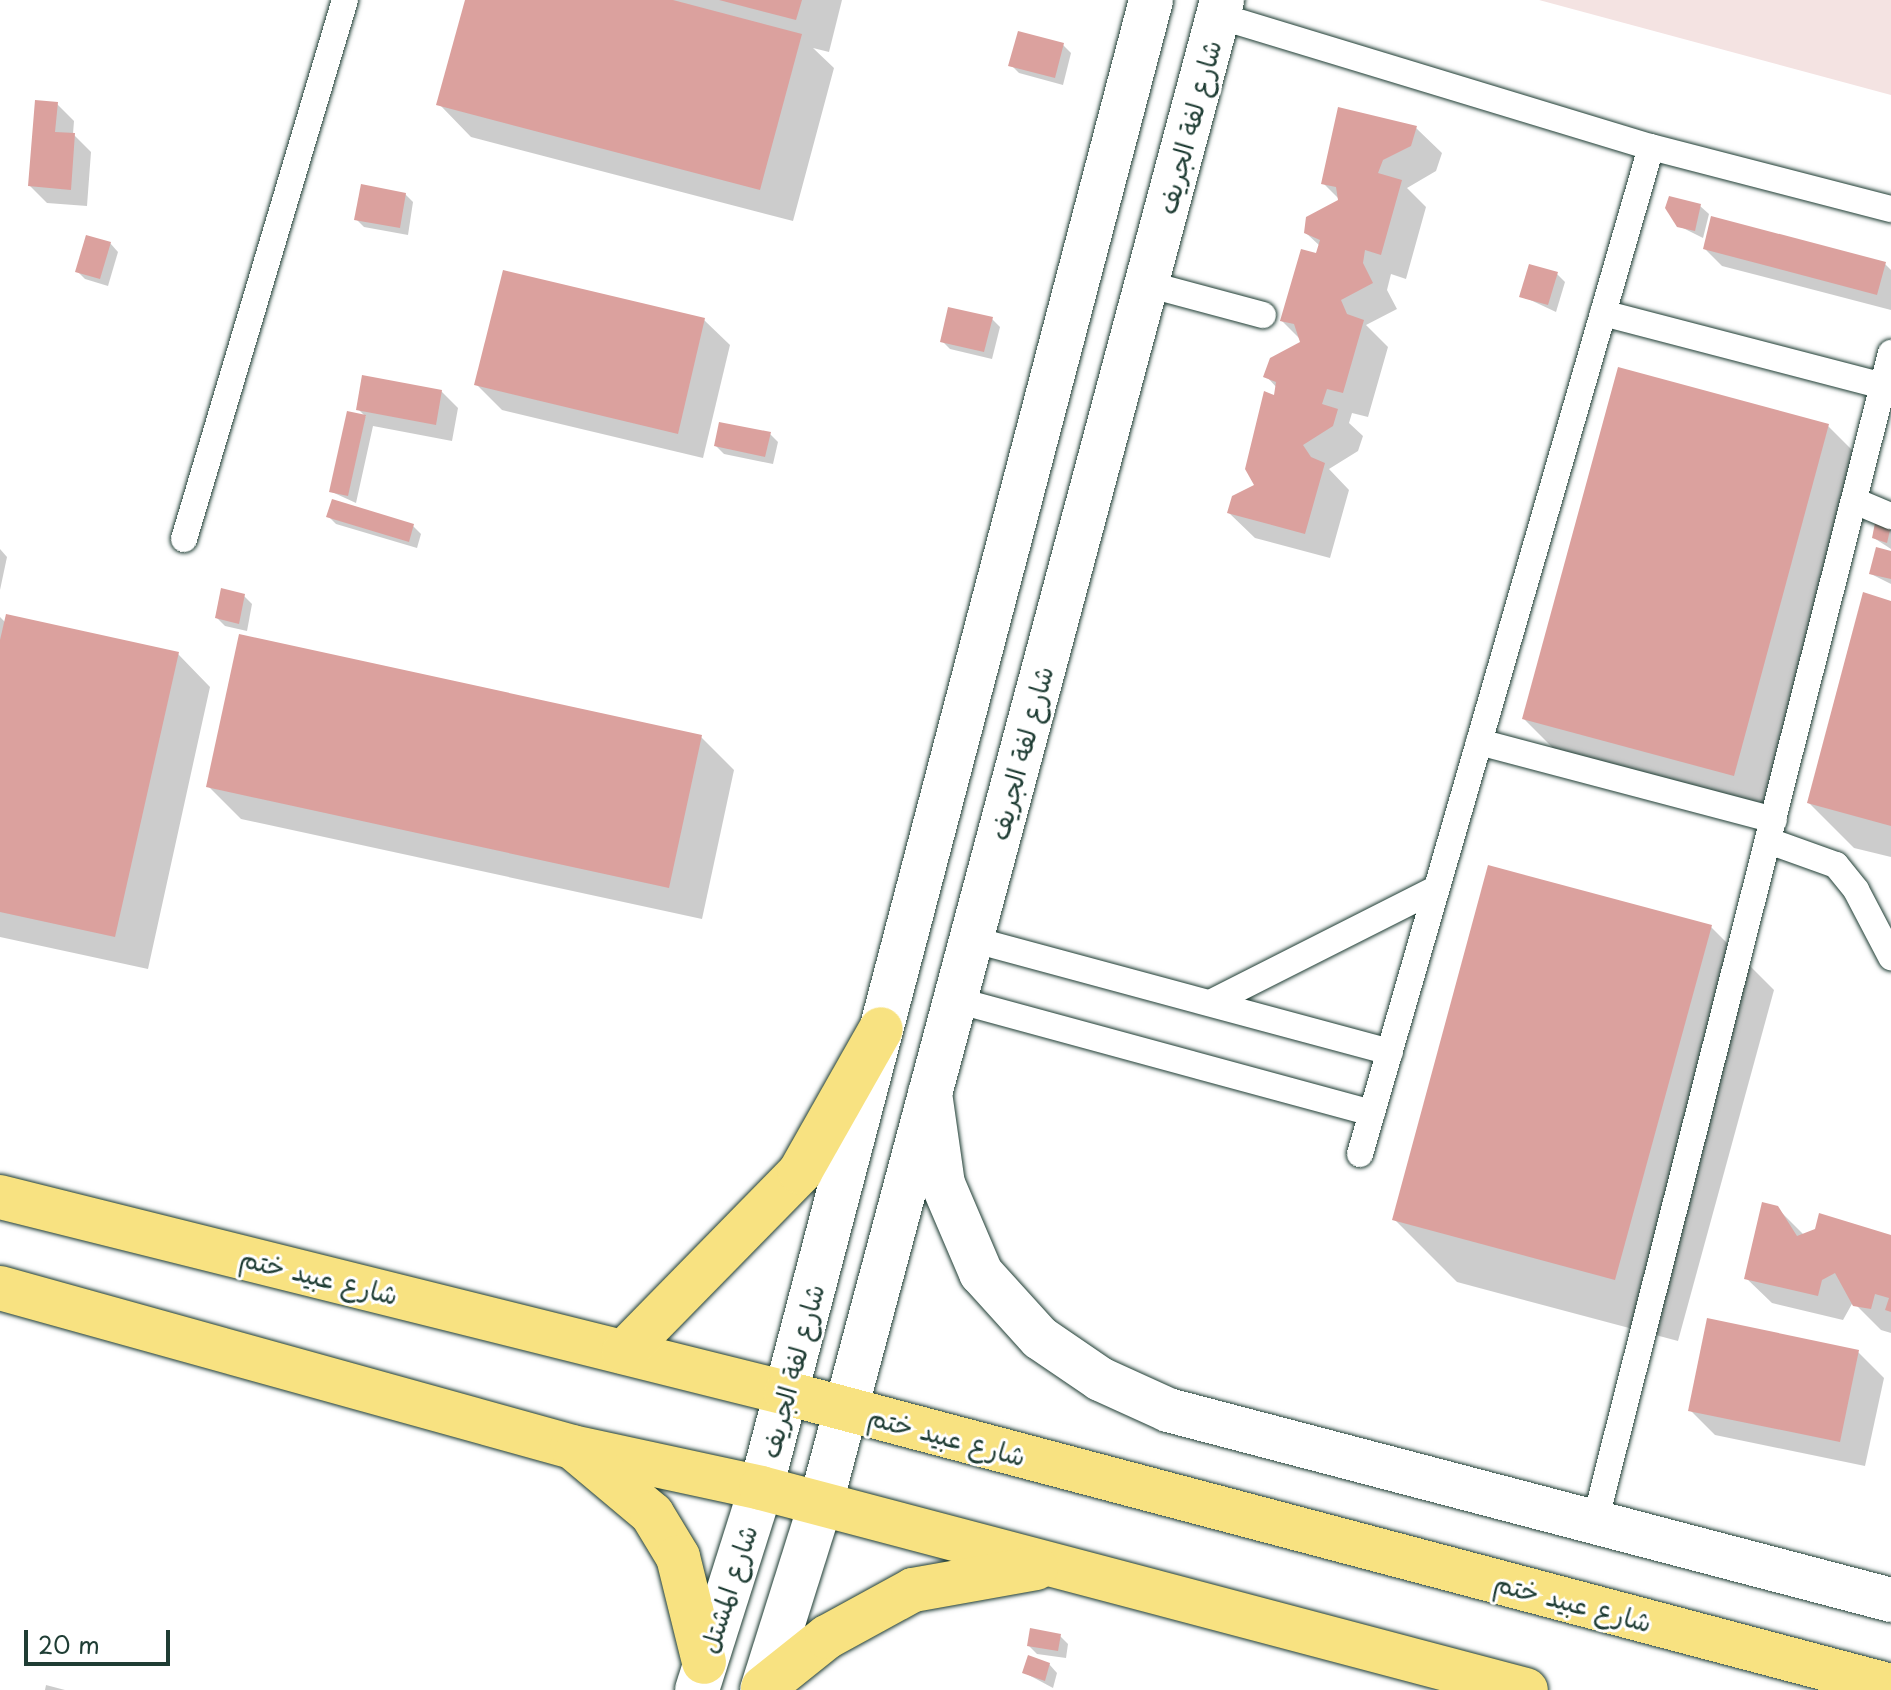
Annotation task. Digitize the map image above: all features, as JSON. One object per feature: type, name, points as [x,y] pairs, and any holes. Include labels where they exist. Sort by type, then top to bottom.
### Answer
[{"type":"main road","points":[[1151,3],[1221,8]]},
{"type":"main road","name":"شارع لفة الجريف","points":[[761,1488],[1151,3]]},
{"type":"main road","name":"شارع لفة الجريف","points":[[820,1506],[1221,8]]},
{"type":"main road","points":[[624,1352],[800,1172],[881,1029]]},
{"type":"main road","points":[[930,1093],[943,1184],[981,1273],[1040,1338],[1100,1379],[1168,1410],[1891,1600]]},
{"type":"main road","name":"شارع عبيد ختم","points":[[0,1197],[786,1393],[1891,1686]]},
{"type":"main road","points":[[0,1288],[572,1447],[761,1488],[1526,1690]]},
{"type":"main road","points":[[572,1447],[652,1514],[678,1557],[701,1676]]},
{"type":"main road","name":"شارع المشتل","points":[[701,1676],[761,1488]]},
{"type":"main road","points":[[762,1689],[820,1506]]},
{"type":"main road","points":[[762,1689],[827,1637],[902,1595],[1049,1566]]},
{"type":"lane","points":[[184,539],[345,0]]},
{"type":"lane","points":[[1221,8],[1651,147],[1891,209]]},
{"type":"lane","points":[[1360,1154],[1651,147]]},
{"type":"lane","points":[[1147,284],[1263,315]]},
{"type":"lane","points":[[1603,313],[1884,386]]},
{"type":"lane","points":[[1595,1522],[1891,353]]},
{"type":"lane","points":[[1855,501],[1891,516]]},
{"type":"lane","points":[[1479,742],[1771,831],[1836,865],[1856,890],[1891,957]]},
{"type":"lane","points":[[1210,1003],[1436,889]]},
{"type":"lane","points":[[971,939],[1390,1052]]},
{"type":"lane","points":[[956,1000],[1372,1113]]},
{"type":"shaded area","points":[[1539,0],[1891,0],[1891,95]]},
{"type":"building","points":[[465,0],[673,0],[802,34],[760,190],[436,105]]},
{"type":"building","points":[[719,0],[802,0],[796,20]]},
{"type":"building","points":[[1018,31],[1064,43],[1055,78],[1008,66]]},
{"type":"building","points":[[35,100],[58,102],[55,132],[75,133],[71,190],[28,186]]},
{"type":"building","points":[[1338,107],[1417,126],[1411,146],[1383,160],[1378,173],[1402,180],[1381,255],[1365,250],[1363,263],[1373,283],[1341,300],[1347,314],[1364,320],[1343,393],[1327,389],[1322,404],[1338,409],[1333,426],[1303,445],[1311,457],[1325,463],[1305,534],[1227,513],[1232,496],[1254,485],[1245,469],[1264,391],[1274,395],[1276,382],[1263,377],[1270,358],[1300,342],[1294,324],[1280,321],[1301,249],[1316,253],[1320,240],[1304,233],[1306,217],[1338,200],[1336,187],[1321,184]]},
{"type":"building","points":[[361,184],[406,193],[400,228],[354,220]]},
{"type":"building","points":[[1669,196],[1701,204],[1695,231],[1677,227],[1665,208]]},
{"type":"building","points":[[1711,216],[1886,262],[1877,295],[1703,249]]},
{"type":"building","points":[[86,235],[111,242],[100,279],[75,272]]},
{"type":"building","points":[[1529,264],[1558,272],[1548,305],[1519,297]]},
{"type":"building","points":[[503,270],[705,318],[678,434],[474,385]]},
{"type":"building","points":[[948,307],[993,317],[984,352],[940,342]]},
{"type":"building","points":[[1618,367],[1829,424],[1734,776],[1522,719]]},
{"type":"building","points":[[362,375],[442,390],[436,425],[356,410]]},
{"type":"building","points":[[347,411],[366,415],[348,496],[329,492]]},
{"type":"building","points":[[719,422],[771,432],[765,457],[714,446]]},
{"type":"building","points":[[332,499],[414,524],[409,542],[326,517]]},
{"type":"building","points":[[1875,523],[1891,526],[1887,543],[1872,538]]},
{"type":"building","points":[[1876,547],[1891,551],[1891,579],[1869,574]]},
{"type":"building","points":[[221,588],[245,594],[239,624],[215,618]]},
{"type":"building","points":[[1863,592],[1891,601],[1891,826],[1807,803]]},
{"type":"building","points":[[6,614],[179,652],[115,937],[0,912],[0,640]]},
{"type":"building","points":[[239,634],[702,735],[669,888],[206,787]]},
{"type":"building","points":[[1488,865],[1712,925],[1615,1280],[1392,1220]]},
{"type":"building","points":[[1762,1202],[1778,1206],[1797,1236],[1815,1229],[1819,1213],[1891,1235],[1891,1312],[1885,1310],[1889,1298],[1875,1294],[1871,1309],[1853,1306],[1835,1273],[1822,1280],[1818,1296],[1744,1279]]},
{"type":"building","points":[[1707,1318],[1859,1350],[1840,1442],[1688,1411]]},
{"type":"building","points":[[1030,1628],[1061,1634],[1058,1651],[1027,1646]]},
{"type":"building","points":[[1028,1655],[1050,1663],[1045,1681],[1022,1673]]}]
